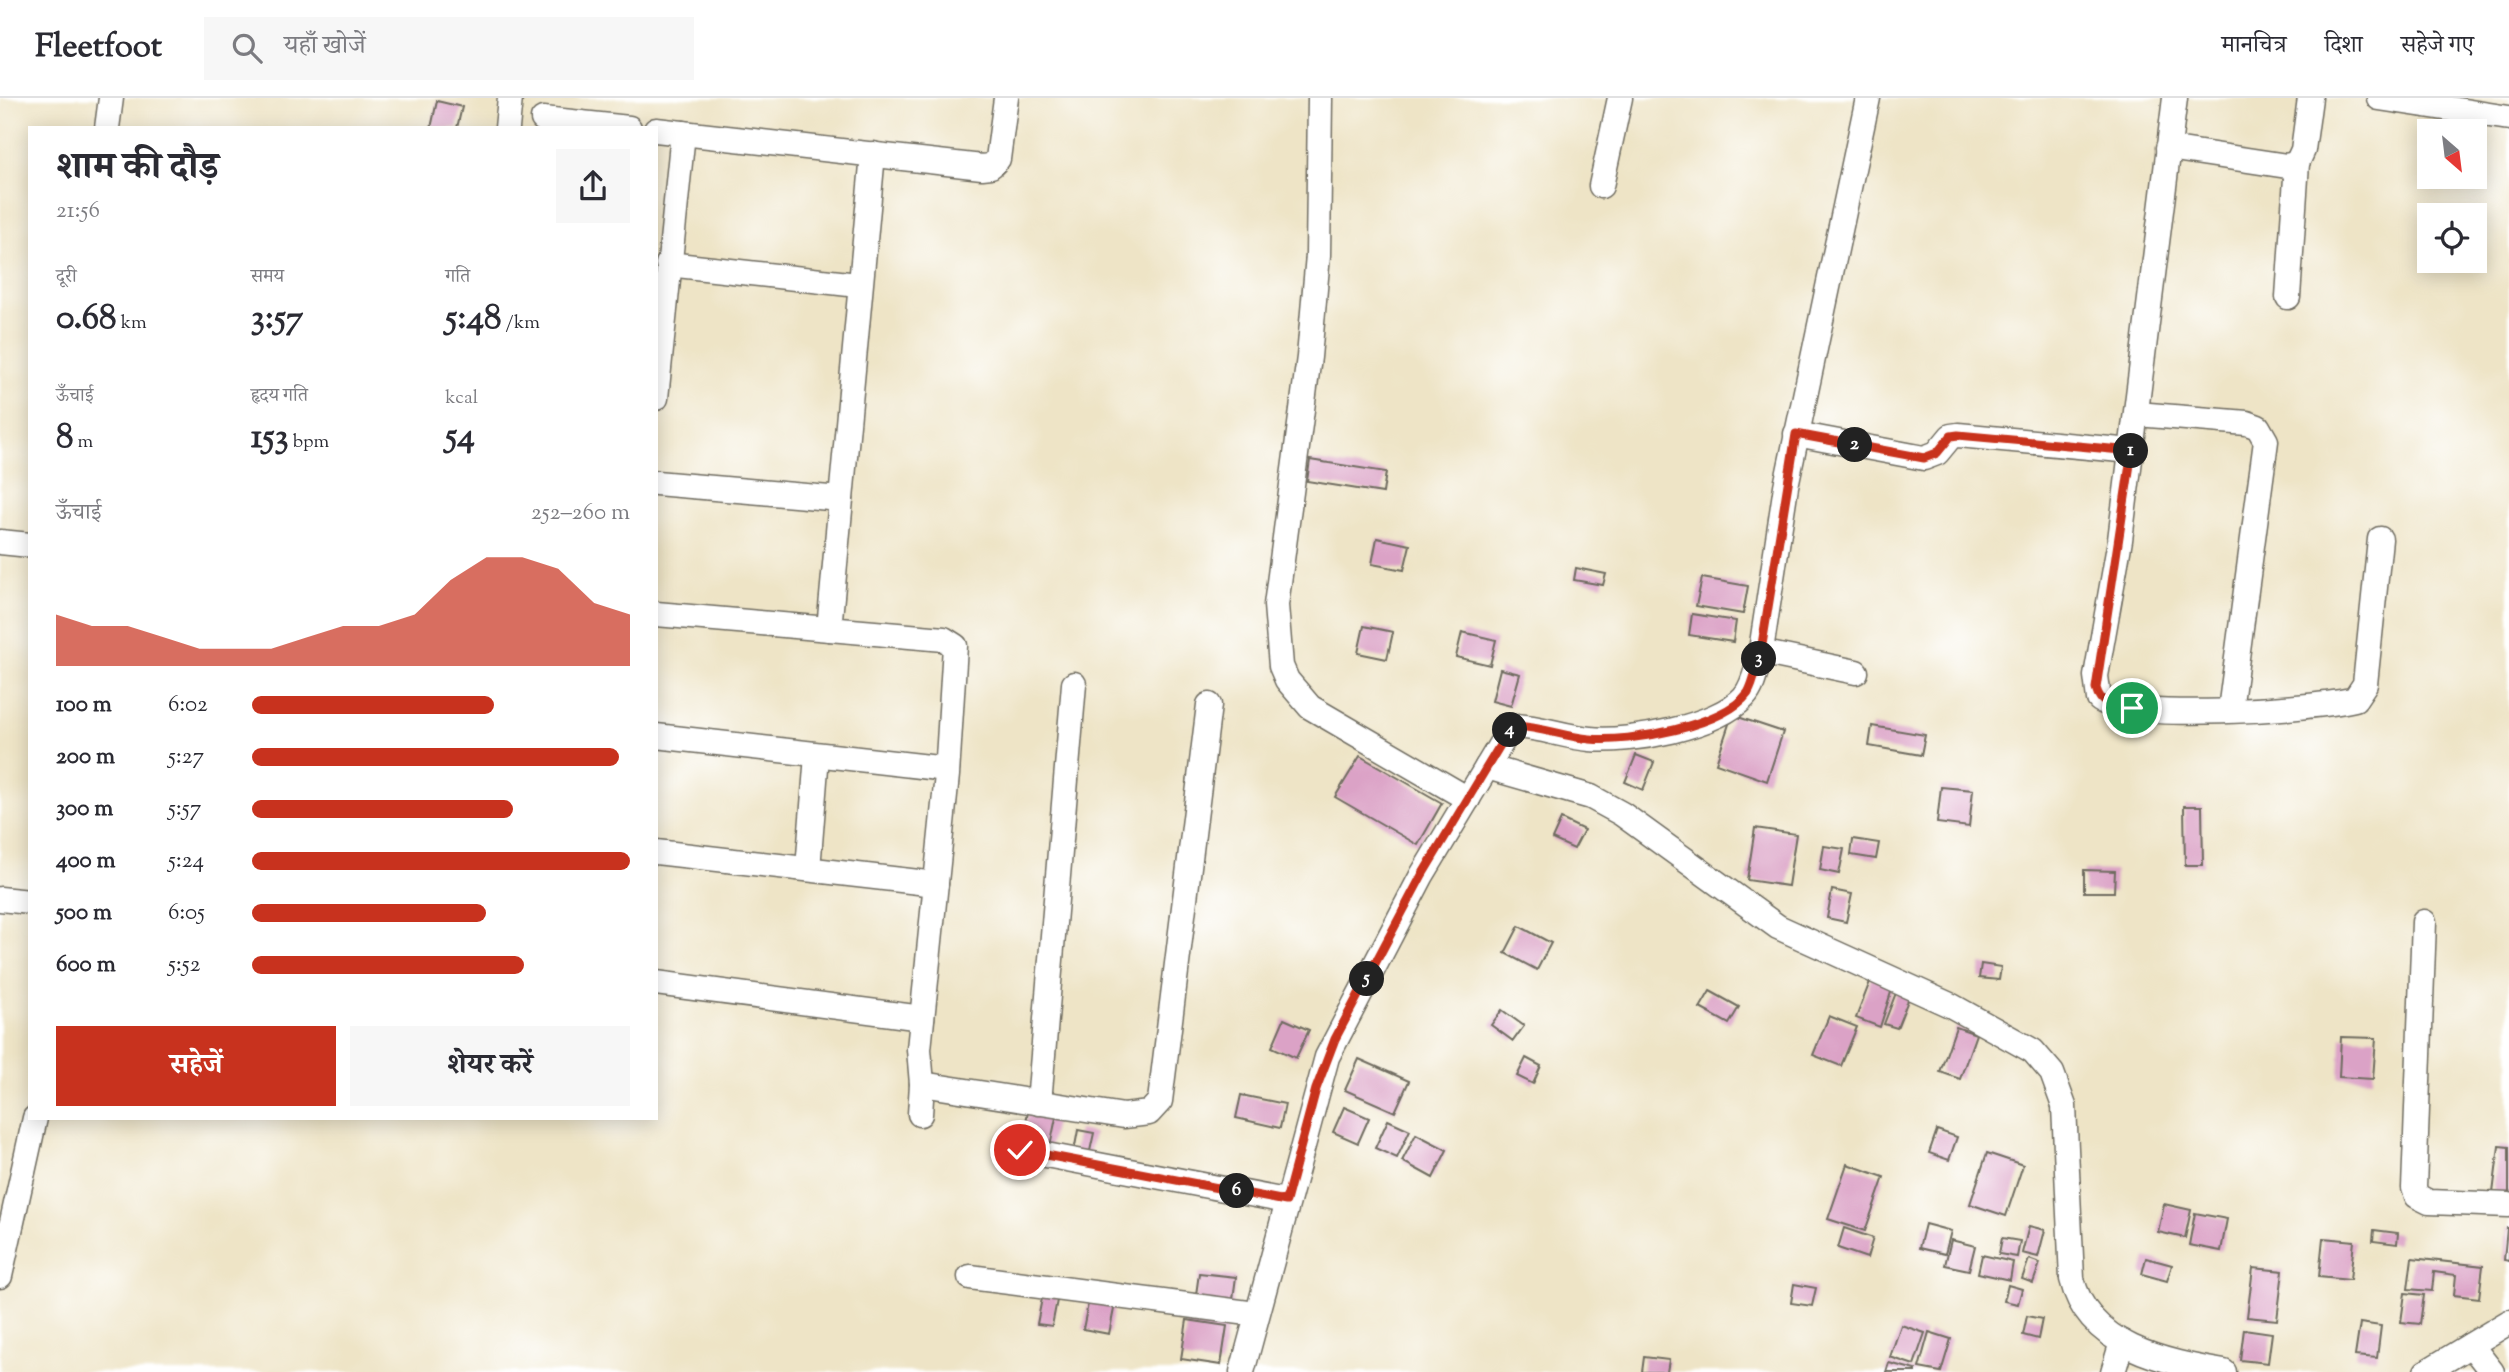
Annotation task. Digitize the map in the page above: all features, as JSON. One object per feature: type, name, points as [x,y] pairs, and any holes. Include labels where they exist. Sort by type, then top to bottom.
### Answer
[{"type":"street","points":[[107,126],[111,98]]},
{"type":"street","points":[[507,126],[510,98]]},
{"type":"street","points":[[658,130],[991,166],[998,159],[1006,98]]},
{"type":"street","points":[[1320,98],[1318,255],[1276,605],[1281,666],[1287,680],[1310,707],[1468,799]]},
{"type":"street","points":[[1601,186],[1620,98]]},
{"type":"street","points":[[1242,1372],[1316,1089],[1335,1039],[1422,875],[1515,726],[1587,739],[1616,740],[1688,725],[1718,714],[1737,704],[1749,690],[1760,652],[1796,434],[1868,98]]},
{"type":"street","points":[[2175,98],[2132,451],[2110,611],[2096,676],[2099,699],[2116,707],[2180,711],[2338,704],[2355,699],[2362,692],[2376,596],[2380,539]]},
{"type":"street","points":[[2288,297],[2297,163],[2303,150],[2311,98]]},
{"type":"street","points":[[2379,98],[2509,118]]},
{"type":"street","points":[[543,115],[616,126]]},
{"type":"street","points":[[658,376],[683,133]]},
{"type":"street","points":[[2168,148],[2287,166],[2297,163]]},
{"type":"street","points":[[829,629],[873,154]]},
{"type":"street","points":[[668,264],[859,285]]},
{"type":"street","points":[[2137,414],[2247,424],[2258,428],[2266,441],[2230,710]]},
{"type":"street","points":[[1796,434],[1924,458],[1937,453],[1951,436],[1958,435],[2132,451]]},
{"type":"street","points":[[658,483],[841,499]]},
{"type":"street","points":[[0,542],[28,545]]},
{"type":"street","points":[[658,614],[944,639],[955,646],[947,769],[919,1049],[922,1084],[920,1114]]},
{"type":"street","points":[[1760,652],[1856,672]]},
{"type":"street","points":[[1039,1103],[1074,684]]},
{"type":"street","points":[[922,1084],[1124,1116],[1150,1113],[1160,1101],[1209,705]]},
{"type":"street","points":[[658,736],[947,769]]},
{"type":"street","points":[[808,869],[817,755]]},
{"type":"street","points":[[1487,767],[1601,802],[1779,927],[1952,1006],[2033,1051],[2052,1073],[2064,1106],[2076,1293],[2088,1314],[2107,1333],[2152,1356],[2224,1372]]},
{"type":"street","points":[[658,852],[936,884]]},
{"type":"street","points":[[0,899],[28,901]]},
{"type":"street","points":[[2424,922],[2414,1188],[2417,1196],[2429,1202],[2509,1205]]},
{"type":"street","points":[[658,984],[922,1018]]},
{"type":"street","points":[[0,1276],[35,1120]]},
{"type":"street","points":[[1020,1150],[1286,1201]]},
{"type":"street","points":[[970,1277],[1256,1314]]},
{"type":"street","points":[[2426,1372],[2509,1322]]},
{"type":"street","points":[[2113,1372],[2122,1342]]},
{"type":"street","points":[[2471,1345],[2492,1372]]},
{"type":"building","points":[[437,101],[462,107],[457,126],[431,126]]},
{"type":"building","points":[[1310,460],[1386,472],[1383,493],[1307,481]]},
{"type":"building","points":[[1377,538],[1410,545],[1404,570],[1372,564]]},
{"type":"building","points":[[1576,568],[1606,574],[1603,585],[1574,580]]},
{"type":"building","points":[[1702,578],[1748,586],[1743,614],[1696,606]]},
{"type":"building","points":[[1692,614],[1736,621],[1733,642],[1689,635]]},
{"type":"building","points":[[1364,626],[1393,632],[1387,659],[1358,653]]},
{"type":"building","points":[[1462,632],[1496,640],[1490,665],[1456,657]]},
{"type":"building","points":[[1500,669],[1520,674],[1511,706],[1492,701]]},
{"type":"building","points":[[1732,715],[1783,732],[1767,781],[1716,763]]},
{"type":"building","points":[[1872,726],[1925,735],[1921,755],[1869,746]]},
{"type":"building","points":[[1636,755],[1654,762],[1643,790],[1625,782]]},
{"type":"building","points":[[1360,756],[1442,803],[1418,845],[1335,797]]},
{"type":"building","points":[[1941,787],[1973,790],[1969,827],[1937,823]]},
{"type":"building","points":[[2184,806],[2202,806],[2203,865],[2185,865]]},
{"type":"building","points":[[1561,819],[1584,830],[1574,849],[1552,839]]},
{"type":"building","points":[[1755,828],[1796,834],[1788,886],[1747,880]]},
{"type":"building","points":[[1853,839],[1879,843],[1876,859],[1851,855]]},
{"type":"building","points":[[1824,846],[1844,849],[1839,874],[1820,870]]},
{"type":"building","points":[[2084,870],[2115,871],[2114,892],[2084,892]]},
{"type":"building","points":[[1832,890],[1852,894],[1846,922],[1827,918]]},
{"type":"building","points":[[1519,926],[1551,943],[1537,970],[1505,953]]},
{"type":"building","points":[[1981,964],[2001,967],[1999,980],[1979,978]]},
{"type":"building","points":[[1873,974],[1893,986],[1880,1027],[1856,1018]]},
{"type":"building","points":[[1899,985],[1912,990],[1897,1028],[1884,1024]]},
{"type":"building","points":[[1710,991],[1739,1007],[1729,1024],[1700,1008]]},
{"type":"building","points":[[1502,1010],[1524,1026],[1513,1041],[1491,1025]]},
{"type":"building","points":[[1829,1016],[1857,1027],[1841,1066],[1813,1055]]},
{"type":"building","points":[[1284,1019],[1309,1030],[1296,1058],[1272,1047]]},
{"type":"building","points":[[1956,1027],[1976,1034],[1960,1079],[1940,1072]]},
{"type":"building","points":[[2341,1037],[2376,1038],[2373,1079],[2339,1077]]},
{"type":"building","points":[[1526,1058],[1541,1066],[1533,1084],[1517,1076]]},
{"type":"building","points":[[1359,1059],[1409,1081],[1395,1112],[1345,1090]]},
{"type":"building","points":[[1241,1095],[1285,1104],[1280,1128],[1236,1118]]},
{"type":"building","points":[[1029,1107],[1057,1113],[1049,1151],[1021,1146]]},
{"type":"building","points":[[1344,1107],[1369,1118],[1358,1143],[1333,1132]]},
{"type":"building","points":[[1388,1120],[1410,1130],[1397,1158],[1375,1148]]},
{"type":"building","points":[[1078,1130],[1094,1133],[1088,1160],[1073,1157]]},
{"type":"building","points":[[1937,1130],[1957,1137],[1949,1160],[1929,1153]]},
{"type":"building","points":[[1416,1134],[1447,1150],[1433,1178],[1402,1161]]},
{"type":"building","points":[[2499,1146],[2509,1147],[2509,1195],[2493,1193]]},
{"type":"building","points":[[1987,1153],[2023,1165],[2006,1216],[1970,1204]]},
{"type":"building","points":[[1847,1164],[1884,1177],[1865,1231],[1828,1219]]},
{"type":"building","points":[[2164,1204],[2191,1210],[2185,1238],[2158,1232]]},
{"type":"building","points":[[2195,1213],[2227,1219],[2221,1251],[2189,1245]]},
{"type":"building","points":[[1925,1224],[1951,1231],[1945,1254],[1919,1248]]},
{"type":"building","points":[[2029,1226],[2045,1230],[2038,1257],[2022,1253]]},
{"type":"building","points":[[1844,1228],[1873,1238],[1867,1258],[1838,1248]]},
{"type":"building","points":[[2509,1228],[2509,1261],[2504,1260]]},
{"type":"building","points":[[2374,1230],[2398,1233],[2397,1244],[2373,1241]]},
{"type":"building","points":[[2002,1238],[2020,1241],[2017,1257],[1999,1254]]},
{"type":"building","points":[[2323,1238],[2354,1241],[2350,1280],[2319,1277]]},
{"type":"building","points":[[1951,1240],[1975,1246],[1969,1270],[1945,1265]]},
{"type":"building","points":[[1982,1255],[2013,1262],[2010,1280],[1978,1273]]},
{"type":"building","points":[[2146,1258],[2172,1265],[2167,1281],[2142,1274]]},
{"type":"building","points":[[2412,1258],[2483,1266],[2479,1298],[2454,1295],[2456,1275],[2434,1272],[2432,1291],[2408,1289]]},
{"type":"building","points":[[2029,1259],[2040,1263],[2033,1283],[2022,1279]]},
{"type":"building","points":[[2253,1268],[2283,1271],[2277,1320],[2247,1317]]},
{"type":"building","points":[[1199,1273],[1236,1277],[1232,1307],[1195,1302]]},
{"type":"building","points":[[1794,1284],[1816,1288],[1812,1306],[1791,1303]]},
{"type":"building","points":[[2008,1285],[2022,1289],[2018,1304],[2004,1301]]},
{"type":"building","points":[[1044,1288],[1059,1290],[1052,1326],[1037,1324]]},
{"type":"building","points":[[2405,1293],[2424,1295],[2420,1324],[2401,1322]]},
{"type":"building","points":[[1089,1299],[1115,1304],[1109,1334],[1083,1329]]},
{"type":"building","points":[[2027,1316],[2042,1319],[2038,1339],[2023,1335]]},
{"type":"building","points":[[1187,1320],[1227,1326],[1221,1365],[1181,1359]]},
{"type":"building","points":[[2360,1323],[2381,1326],[2377,1358],[2355,1356]]},
{"type":"building","points":[[1901,1325],[1925,1333],[1914,1365],[1890,1357]]},
{"type":"building","points":[[2244,1329],[2272,1333],[2268,1363],[2240,1360]]},
{"type":"building","points":[[1929,1332],[1951,1339],[1941,1372],[1919,1368]]},
{"type":"building","points":[[1644,1357],[1669,1360],[1667,1372],[1642,1372]]},
{"type":"building","points":[[1889,1363],[1916,1370],[1916,1372],[1886,1372]]},
{"type":"route","points":[[1020,1150],[1286,1201],[1316,1089],[1340,1027],[1422,875],[1508,732],[1515,726],[1523,726],[1587,739],[1616,740],[1707,719],[1730,709],[1749,690],[1760,657],[1796,434],[1924,458],[1937,453],[1947,439],[1958,435],[2132,451],[2110,611],[2096,676],[2096,688],[2099,699],[2106,705],[2132,708]]}]
